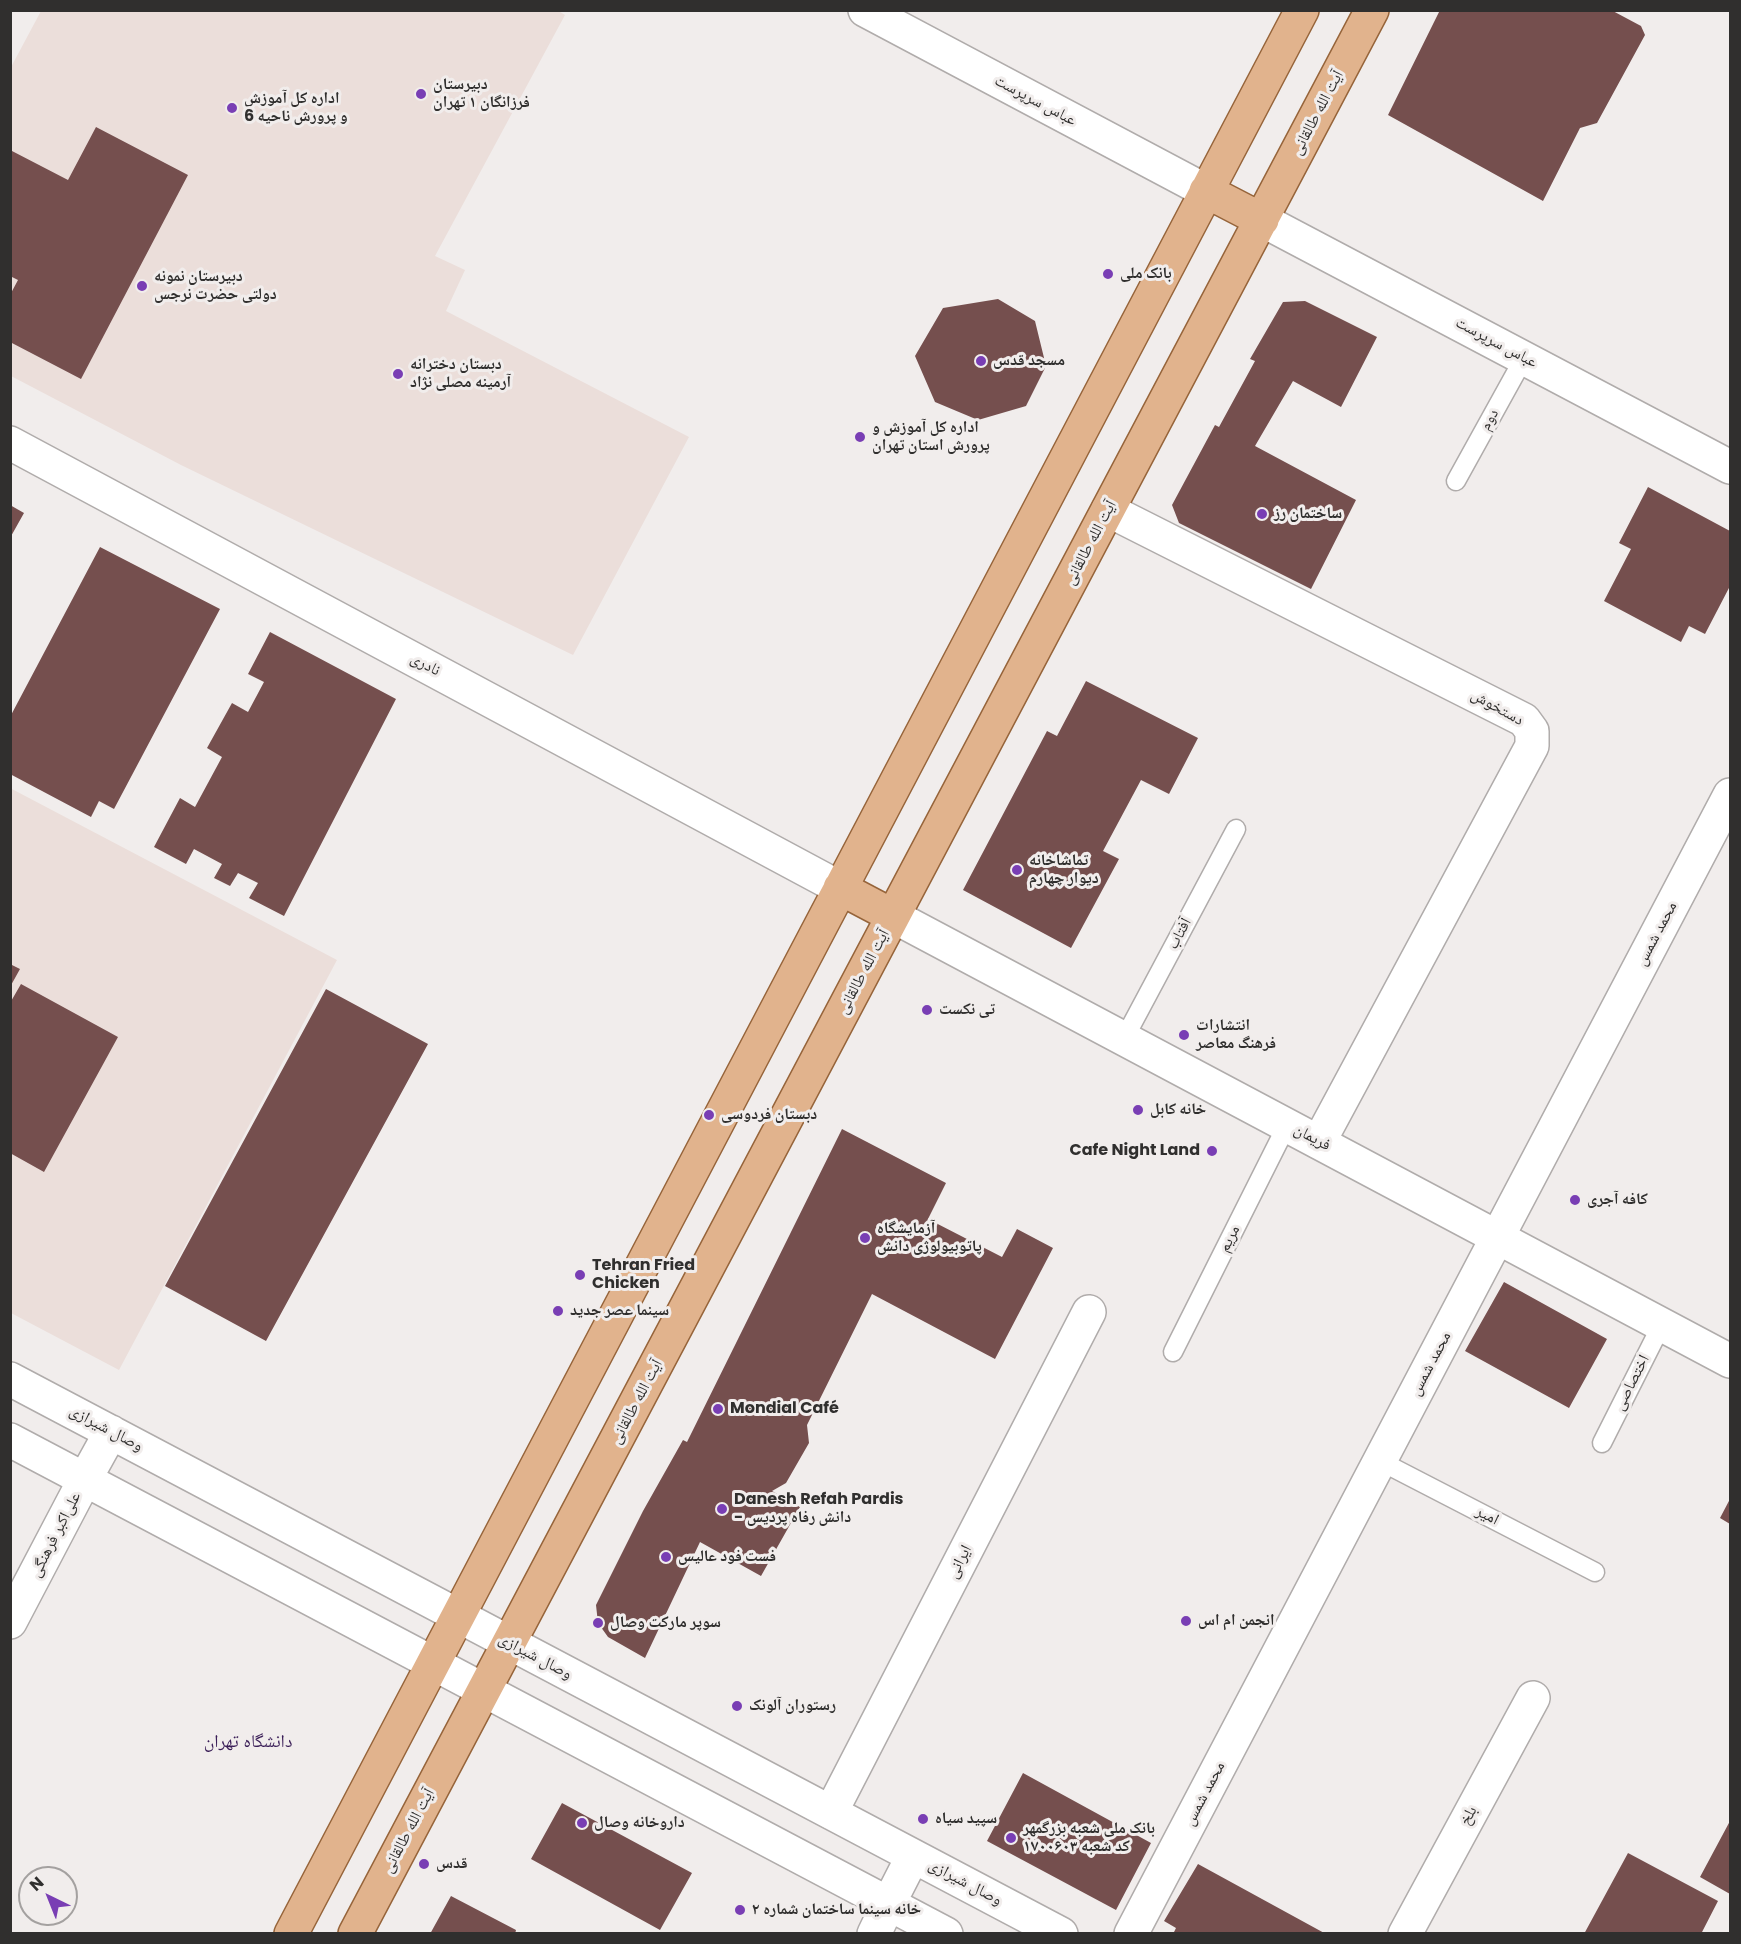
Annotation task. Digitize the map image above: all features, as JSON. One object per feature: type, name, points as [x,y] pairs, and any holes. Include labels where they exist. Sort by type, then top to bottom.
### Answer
[{"type":"main road","points":[[291,1934],[1302,10]]},
{"type":"main road","name":"آیت الله طالقانی","points":[[355,1934],[1372,10]]},
{"type":"main road","points":[[1206,191],[1262,220]]},
{"type":"main road","points":[[840,888],[894,916]]},
{"type":"street","name":"عباس سرپرست","points":[[865,10],[1206,191]]},
{"type":"street","name":"عباس سرپرست","points":[[1262,220],[1731,467]]},
{"type":"street","name":"نادری","points":[[10,443],[840,888]]},
{"type":"street","name":"دستخوش","points":[[1108,510],[1524,720],[1532,731],[1532,746],[1319,1142]]},
{"type":"street","name":"محمد شمس","points":[[1131,1934],[1731,795]]},
{"type":"street","name":"فریمان","points":[[894,916],[1731,1361]]},
{"type":"street","name":"ایرانی","points":[[831,1812],[1089,1312]]},
{"type":"street","name":"وصال شیرازی","points":[[10,1379],[1061,1934]]},
{"type":"street","name":"علی‌اکبر فرهنگی","points":[[10,1623],[111,1432]]},
{"type":"street","points":[[10,1440],[485,1688],[946,1934]]},
{"type":"street","name":"بلخ","points":[[1405,1934],[1533,1698]]},
{"type":"street","points":[[874,1934],[913,1856]]},
{"type":"lane","name":"دوم","points":[[1456,481],[1524,358]]},
{"type":"lane","name":"آفتاب","points":[[1124,1039],[1236,829]]},
{"type":"lane","name":"مریم","points":[[1173,1352],[1287,1125]]},
{"type":"lane","name":"اختصاصی","points":[[1602,1443],[1662,1324]]},
{"type":"lane","name":"امیر","points":[[1380,1461],[1595,1572]]},
{"type":"shaded area","points":[[557,10],[565,15],[435,256],[465,270],[446,311],[689,437],[573,655],[181,465],[11,376],[10,69],[41,11]]},
{"type":"shaded area","points":[[10,788],[337,960],[119,1370],[11,1313]]},
{"type":"building","points":[[1440,10],[1611,10],[1641,26],[1645,35],[1597,123],[1580,128],[1543,201],[1388,115]]},
{"type":"building","points":[[96,127],[188,175],[81,379],[10,342],[10,295],[18,280],[10,276],[10,155],[12,151],[68,180]]},
{"type":"building","name":"مسجد قدس","points":[[998,299],[1035,321],[1046,366],[1026,406],[978,420],[935,402],[915,356],[943,308]]},
{"type":"building","points":[[1305,301],[1377,337],[1341,407],[1293,381],[1255,446],[1356,500],[1311,589],[1179,523],[1172,505],[1215,425],[1219,427],[1255,361],[1250,359],[1283,302]]},
{"type":"building","points":[[1648,487],[1730,531],[1730,586],[1705,634],[1689,626],[1681,642],[1604,601],[1631,549],[1619,543]]},
{"type":"building","points":[[10,505],[24,513],[10,538]]},
{"type":"building","points":[[100,547],[220,609],[114,809],[99,801],[91,817],[10,774],[10,717]]},
{"type":"building","points":[[270,632],[396,699],[284,916],[249,898],[258,883],[238,873],[230,886],[214,878],[222,864],[194,849],[186,864],[154,847],[180,798],[195,807],[222,757],[207,748],[232,703],[248,712],[264,682],[248,674]]},
{"type":"building","points":[[1086,681],[1198,738],[1169,794],[1141,780],[1103,851],[1119,859],[1071,948],[963,890],[1047,731],[1057,736]]},
{"type":"building","points":[[10,964],[20,969],[10,987]]},
{"type":"building","points":[[21,984],[118,1037],[44,1172],[10,1153],[10,1003]]},
{"type":"building","points":[[326,989],[428,1044],[266,1341],[165,1286]]},
{"type":"building","points":[[842,1129],[946,1183],[928,1219],[1002,1257],[1017,1229],[1053,1248],[995,1359],[872,1294],[807,1425],[809,1443],[786,1483],[772,1491],[800,1507],[761,1576],[700,1542],[645,1658],[608,1637],[598,1623],[596,1605],[643,1511],[683,1440],[687,1442]]},
{"type":"building","points":[[1504,1282],[1607,1339],[1569,1408],[1465,1351]]},
{"type":"building","points":[[1730,1499],[1730,1524],[1720,1518]]},
{"type":"building","points":[[1023,1773],[1151,1843],[1116,1910],[987,1841]]},
{"type":"building","points":[[562,1803],[692,1873],[660,1930],[531,1859]]},
{"type":"building","points":[[1730,1821],[1730,1894],[1700,1877]]},
{"type":"building","points":[[1628,1853],[1718,1901],[1701,1934],[1584,1934]]},
{"type":"building","points":[[1198,1864],[1326,1934],[1173,1934],[1176,1928],[1164,1921]]},
{"type":"building","points":[[451,1896],[516,1930],[515,1934],[430,1934]]},
{"type":"place","name":"دبیرستان فرزانگان ۱ تهران","points":[[421,94]]},
{"type":"place","name":"اداره کل آموزش و پرورش ناحیه 6","points":[[232,108]]},
{"type":"place","name":"بانک ملی","points":[[1108,274]]},
{"type":"place","name":"دبیرستان نمونه دولتی حضرت نرجس","points":[[142,286]]},
{"type":"place","name":"مسجد قدس","points":[[981,361]]},
{"type":"place","name":"دبستان دخترانه آرمینه مصلی نژاد","points":[[398,374]]},
{"type":"place","name":"اداره کل آموزش و پرورش استان تهران","points":[[860,437]]},
{"type":"place","name":"ساختمان رز","points":[[1262,514]]},
{"type":"place","name":"تماشاخانه دیوار چهارم","points":[[1017,870]]},
{"type":"place","name":"تی نکست","points":[[927,1010]]},
{"type":"place","name":"انتشارات فرهنگ معاصر","points":[[1184,1035]]},
{"type":"place","name":"خانه کابل","points":[[1138,1110]]},
{"type":"place","name":"دبستان فردوسی","points":[[709,1115]]},
{"type":"place","name":"Cafe Night Land","points":[[1212,1151]]},
{"type":"place","name":"کافه آجری","points":[[1575,1200]]},
{"type":"place","name":"آزمایشگاه پاتوبیولوژی دانش","points":[[865,1238]]},
{"type":"place","name":"Tehran Fried Chicken","points":[[580,1275]]},
{"type":"place","name":"سینما عصر جدید","points":[[558,1311]]},
{"type":"place","name":"Mondial Café","points":[[718,1409]]},
{"type":"place","name":"Danesh Refah Pardis - دانش رفاه پردیس","points":[[722,1509]]},
{"type":"place","name":"فست فود عالیس","points":[[666,1557]]},
{"type":"place","name":"انجمن ام اس","points":[[1186,1621]]},
{"type":"place","name":"سوپر مارکت وصال","points":[[598,1623]]},
{"type":"place","name":"رستوران آلونک","points":[[737,1706]]},
{"type":"place","name":"سپید سیاه","points":[[923,1819]]},
{"type":"place","name":"داروخانه وصال","points":[[582,1823]]},
{"type":"place","name":"بانک ملی شعبه بزرگمهر کد شعبه ۱۷۰۰۶۰۳","points":[[1011,1838]]},
{"type":"place","name":"قدس","points":[[424,1864]]},
{"type":"place","name":"خانه سینما ساختمان شماره ۲","points":[[740,1910]]},
{"type":"district","name":"دانشگاه تهران","points":[[248,1742]]}]
